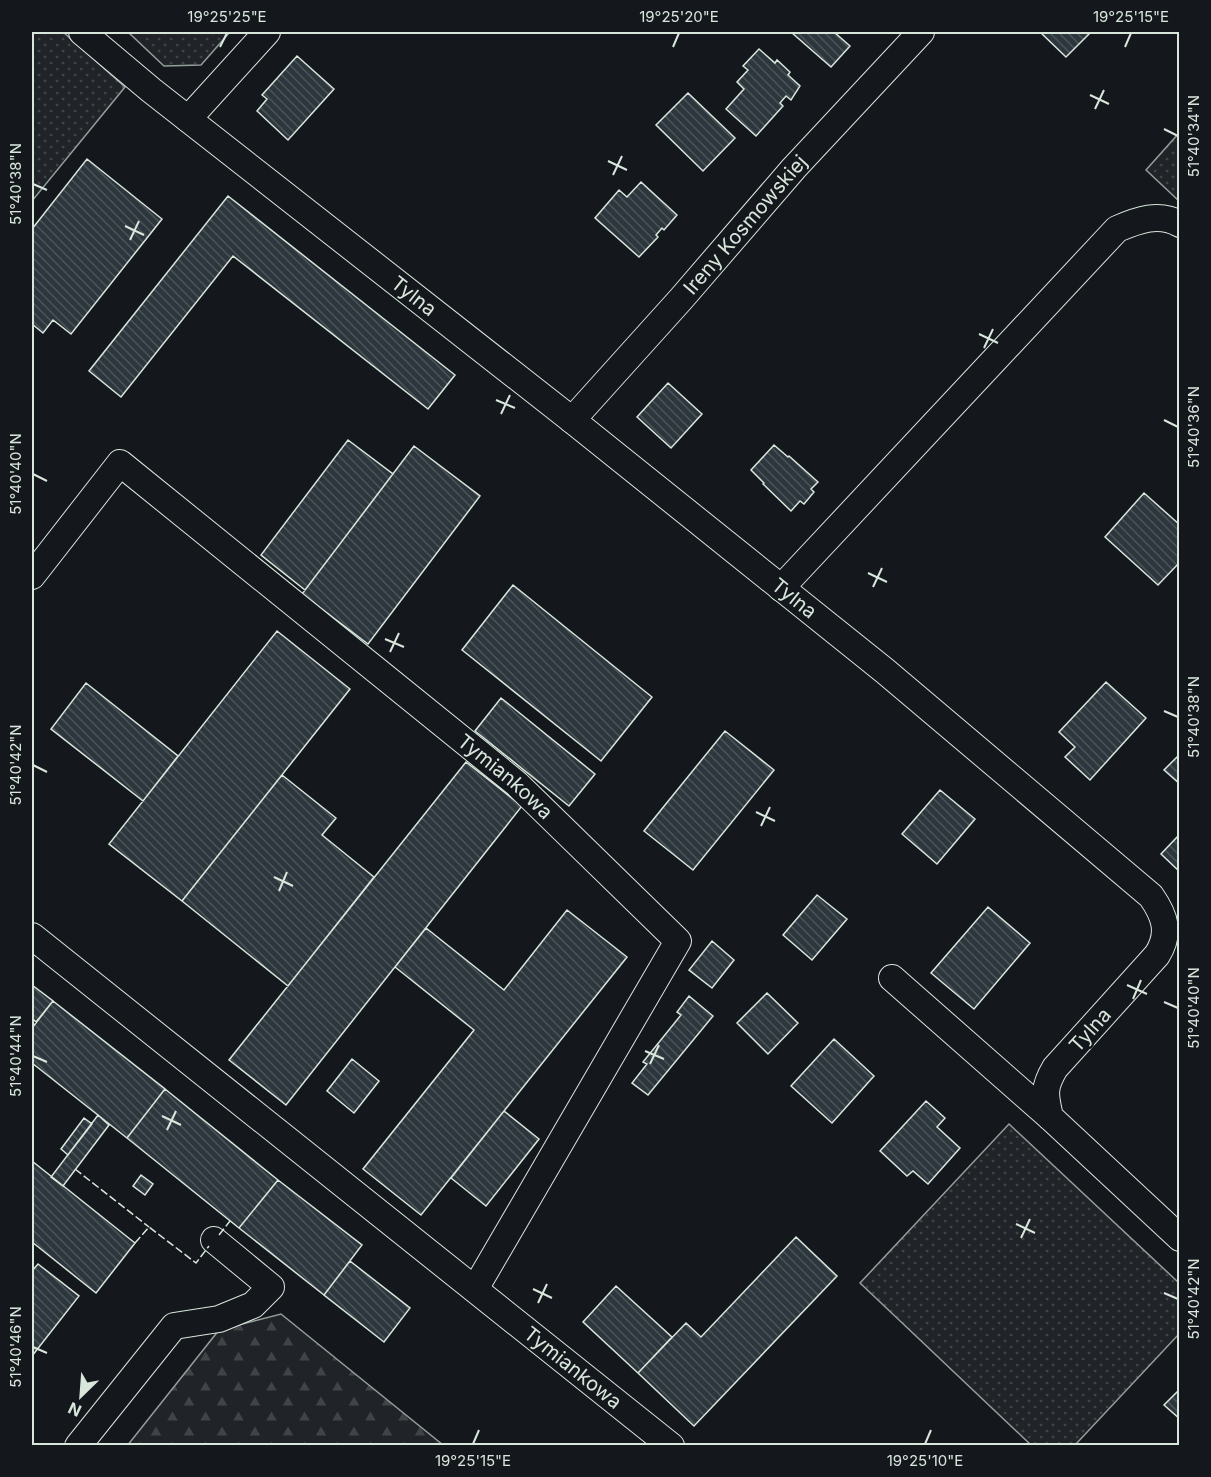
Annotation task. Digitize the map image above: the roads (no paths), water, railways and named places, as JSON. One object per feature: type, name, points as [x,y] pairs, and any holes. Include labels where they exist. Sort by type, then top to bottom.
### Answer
[{"type":"street","name":"Tylna","points":[[82,32],[151,90],[572,420],[885,671],[1151,896],[1162,911],[1166,930],[1164,945],[1055,1068],[1047,1082],[1046,1099],[1050,1117]]},
{"type":"street","points":[[189,119],[267,32]]},
{"type":"street","name":"Ireny Kosmowskiej","points":[[572,420],[681,299],[794,168],[921,32]]},
{"type":"street","points":[[781,588],[1117,229],[1144,218],[1171,219],[1179,224]]},
{"type":"street","name":"Tymiankowa","points":[[32,576],[120,463],[517,784],[678,941],[475,1289]]},
{"type":"street","name":"Tymiankowa","points":[[32,936],[671,1446]]},
{"type":"street","points":[[892,978],[1050,1117],[1179,1238]]},
{"type":"street","points":[[78,1446],[174,1326],[219,1319],[253,1305],[271,1287],[214,1240]]}]
